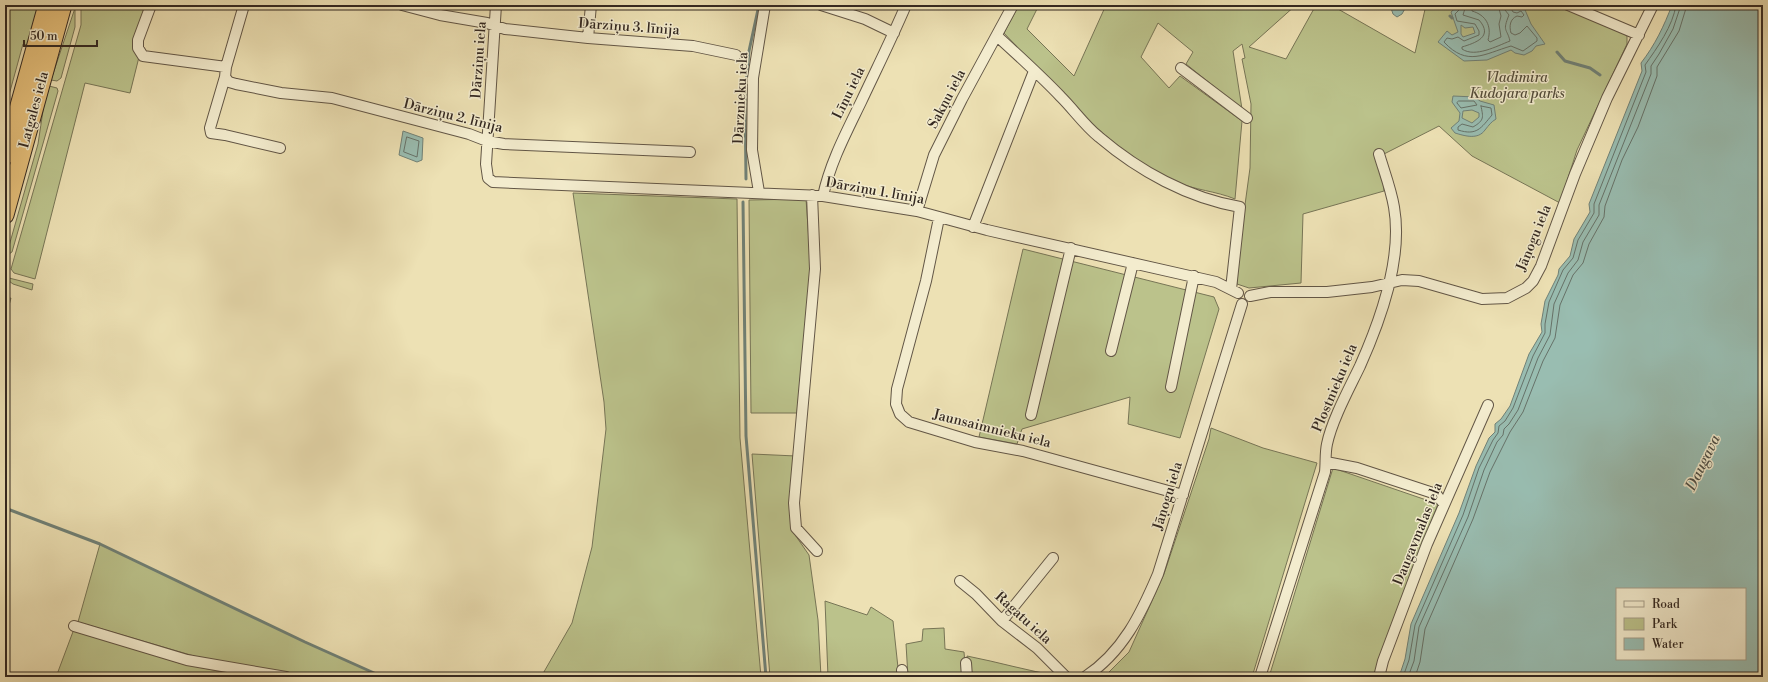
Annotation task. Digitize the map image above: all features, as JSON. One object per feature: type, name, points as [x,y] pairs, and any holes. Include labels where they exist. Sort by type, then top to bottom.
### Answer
[{"type":"highway","name":"Latgales iela","points":[[5,156],[46,5]]},
{"type":"highway","name":"Latgales iela","points":[[5,215],[63,5]]},
{"type":"street","name":"Dārziņu 2. līnija","points":[[151,5],[138,40],[138,48],[143,56],[226,72],[229,82],[281,93],[332,98],[469,134],[487,141],[504,144],[690,152]]},
{"type":"street","points":[[244,5],[214,112],[210,128],[211,133],[225,134],[280,148]]},
{"type":"street","name":"Dārziņu 3. līnija","points":[[402,5],[505,29],[588,38],[693,46],[736,55]]},
{"type":"street","name":"Dārziņu iela","points":[[496,5],[487,141],[486,164],[488,178],[493,182],[569,184]]},
{"type":"street","points":[[588,38],[591,5]]},
{"type":"street","name":"Dārznieku iela","points":[[759,192],[752,150],[753,78],[765,5]]},
{"type":"street","points":[[821,5],[833,7],[865,19],[894,33]]},
{"type":"street","name":"Līņu iela","points":[[823,196],[829,173],[838,149],[906,5]]},
{"type":"street","name":"Sakņu iela","points":[[917,211],[934,155],[962,99],[1013,5]]},
{"type":"street","points":[[1568,5],[1639,35]]},
{"type":"street","name":"Jāņogu iela","points":[[1250,296],[1270,292],[1327,292],[1388,284],[1402,280],[1419,281],[1471,297],[1487,300],[1507,298],[1526,288],[1533,281],[1541,266],[1575,174],[1608,98],[1653,5]]},
{"type":"street","points":[[997,36],[1099,137],[1142,169],[1176,188],[1218,204],[1240,208],[1235,291],[1237,300],[1242,304]]},
{"type":"street","points":[[1181,68],[1247,118]]},
{"type":"street","points":[[973,227],[1034,71]]},
{"type":"street","name":"Plostnieku iela","points":[[1260,677],[1325,472],[1326,445],[1337,416],[1366,353],[1395,258],[1396,234],[1394,207],[1379,154]]},
{"type":"street","name":"Dārziņu 1. līnija","points":[[569,184],[812,195],[917,211],[973,227],[1194,276],[1216,282],[1235,291]]},
{"type":"street","points":[[812,195],[815,269],[794,503],[796,528],[817,551]]},
{"type":"street","name":"Jaunsaimnieku iela","points":[[939,218],[926,281],[897,389],[896,404],[900,414],[909,422],[974,442],[1023,451],[1183,495]]},
{"type":"street","points":[[1031,415],[1071,248]]},
{"type":"street","points":[[1111,351],[1133,263]]},
{"type":"street","points":[[1171,387],[1194,276]]},
{"type":"street","name":"Jāņogu iela","points":[[1085,677],[1114,654],[1124,641],[1142,611],[1158,574],[1242,304],[1249,302],[1250,296],[1248,292],[1244,290],[1235,291]]},
{"type":"street","name":"Daugavmalas iela","points":[[1379,677],[1396,625],[1411,590],[1427,544],[1488,405]]},
{"type":"street","points":[[1326,462],[1357,468],[1436,494],[1444,504]]},
{"type":"street","points":[[1002,621],[1053,558]]},
{"type":"street","name":"Ragatu iela","points":[[960,581],[976,594],[1002,621],[1037,648],[1066,677]]},
{"type":"street","points":[[74,626],[187,660],[286,677]]},
{"type":"street","points":[[966,663],[968,677]]},
{"type":"green space","points":[[11,5],[39,5],[28,45],[23,44],[9,95],[5,101],[5,27]]},
{"type":"green space","points":[[81,5],[152,5],[130,93],[85,83],[35,279],[14,273],[11,269],[81,25]]},
{"type":"green space","name":"Vladimira Kudojara parks","points":[[1019,5],[1039,5],[1027,29],[1074,76],[1106,5],[1296,5],[1249,47],[1286,59],[1316,5],[1331,5],[1415,53],[1426,5],[1553,5],[1587,17],[1623,33],[1627,36],[1627,44],[1577,150],[1560,203],[1472,156],[1439,126],[1384,154],[1384,191],[1303,214],[1301,283],[1249,288],[1237,284],[1236,271],[1250,168],[1251,104],[1242,59],[1245,58],[1242,44],[1233,51],[1242,109],[1186,64],[1193,52],[1158,23],[1141,57],[1169,88],[1180,76],[1242,121],[1235,199],[1177,182],[1152,169],[1105,135],[1063,96],[1004,33]]},
{"type":"green space","points":[[75,8],[75,27],[61,78],[57,81],[51,80]]},
{"type":"green space","points":[[49,86],[57,88],[58,91],[12,252],[9,254],[7,253],[38,144],[44,104]]},
{"type":"green space","points":[[573,193],[737,199],[740,438],[761,677],[541,677],[572,623],[592,547],[606,429],[604,402]]},
{"type":"green space","points":[[806,199],[811,269],[797,413],[751,413],[749,200]]},
{"type":"green space","points":[[1023,249],[1214,297],[1219,309],[1180,438],[1128,424],[1130,397],[1022,429],[1017,444],[979,437]]},
{"type":"green space","points":[[9,278],[33,284],[32,290],[13,284],[9,281]]},
{"type":"green space","points":[[11,298],[5,320],[5,299]]},
{"type":"green space","points":[[1211,428],[1263,448],[1317,463],[1252,677],[1104,677],[1129,652],[1164,574],[1209,439]]},
{"type":"green space","points":[[752,454],[796,456],[791,499],[791,529],[809,555],[818,620],[821,677],[770,677]]},
{"type":"green space","points":[[1333,468],[1438,504],[1385,643],[1376,677],[1269,677]]},
{"type":"green space","points":[[100,544],[305,642],[383,677],[294,677],[275,671],[211,661],[78,622]]},
{"type":"green space","points":[[825,601],[867,615],[871,607],[893,621],[899,677],[828,677]]},
{"type":"green space","points":[[944,628],[945,649],[964,652],[966,677],[908,677],[906,644],[922,641],[923,629]]},
{"type":"green space","points":[[74,629],[179,663],[218,671],[265,677],[56,677]]},
{"type":"green space","points":[[967,656],[1059,676],[1059,677],[969,677]]},
{"type":"water","points":[[1390,5],[1407,5],[1402,14],[1397,17],[1393,14]]},
{"type":"water","points":[[1459,5],[1512,5],[1516,8],[1520,7],[1519,5],[1523,5],[1531,24],[1545,44],[1536,46],[1532,51],[1524,55],[1515,53],[1511,50],[1487,60],[1464,61],[1438,42],[1447,31],[1452,35],[1458,32],[1451,12]],"holes":[[[1461,25],[1465,28],[1473,27],[1475,33],[1463,37],[1461,34]]]},
{"type":"water","name":"Daugava","points":[[1672,5],[1763,5],[1763,677],[1399,677],[1405,659],[1411,624],[1459,513],[1476,466],[1489,438],[1495,432],[1495,424],[1501,419],[1510,406],[1529,354],[1542,332],[1541,324],[1545,301],[1558,275],[1559,269],[1570,256],[1574,239],[1590,212],[1589,204],[1642,71],[1641,63],[1655,42]]},
{"type":"water","points":[[1453,96],[1475,97],[1480,101],[1494,105],[1496,119],[1479,135],[1471,136],[1455,133],[1451,128],[1459,121],[1460,113],[1452,102]],"holes":[[[1472,110],[1479,113],[1479,117],[1472,123],[1462,118],[1463,111]]]},
{"type":"water","points":[[403,131],[423,138],[422,160],[417,162],[399,155]]},
{"type":"waterway","points":[[746,179],[745,95],[749,51],[759,5]]},
{"type":"waterway","points":[[1440,5],[1444,8]]},
{"type":"waterway","points":[[1557,52],[1565,61],[1590,68],[1600,75]]},
{"type":"waterway","points":[[743,202],[746,436],[766,677]]},
{"type":"waterway","points":[[5,508],[100,544],[305,642],[383,677]]}]
